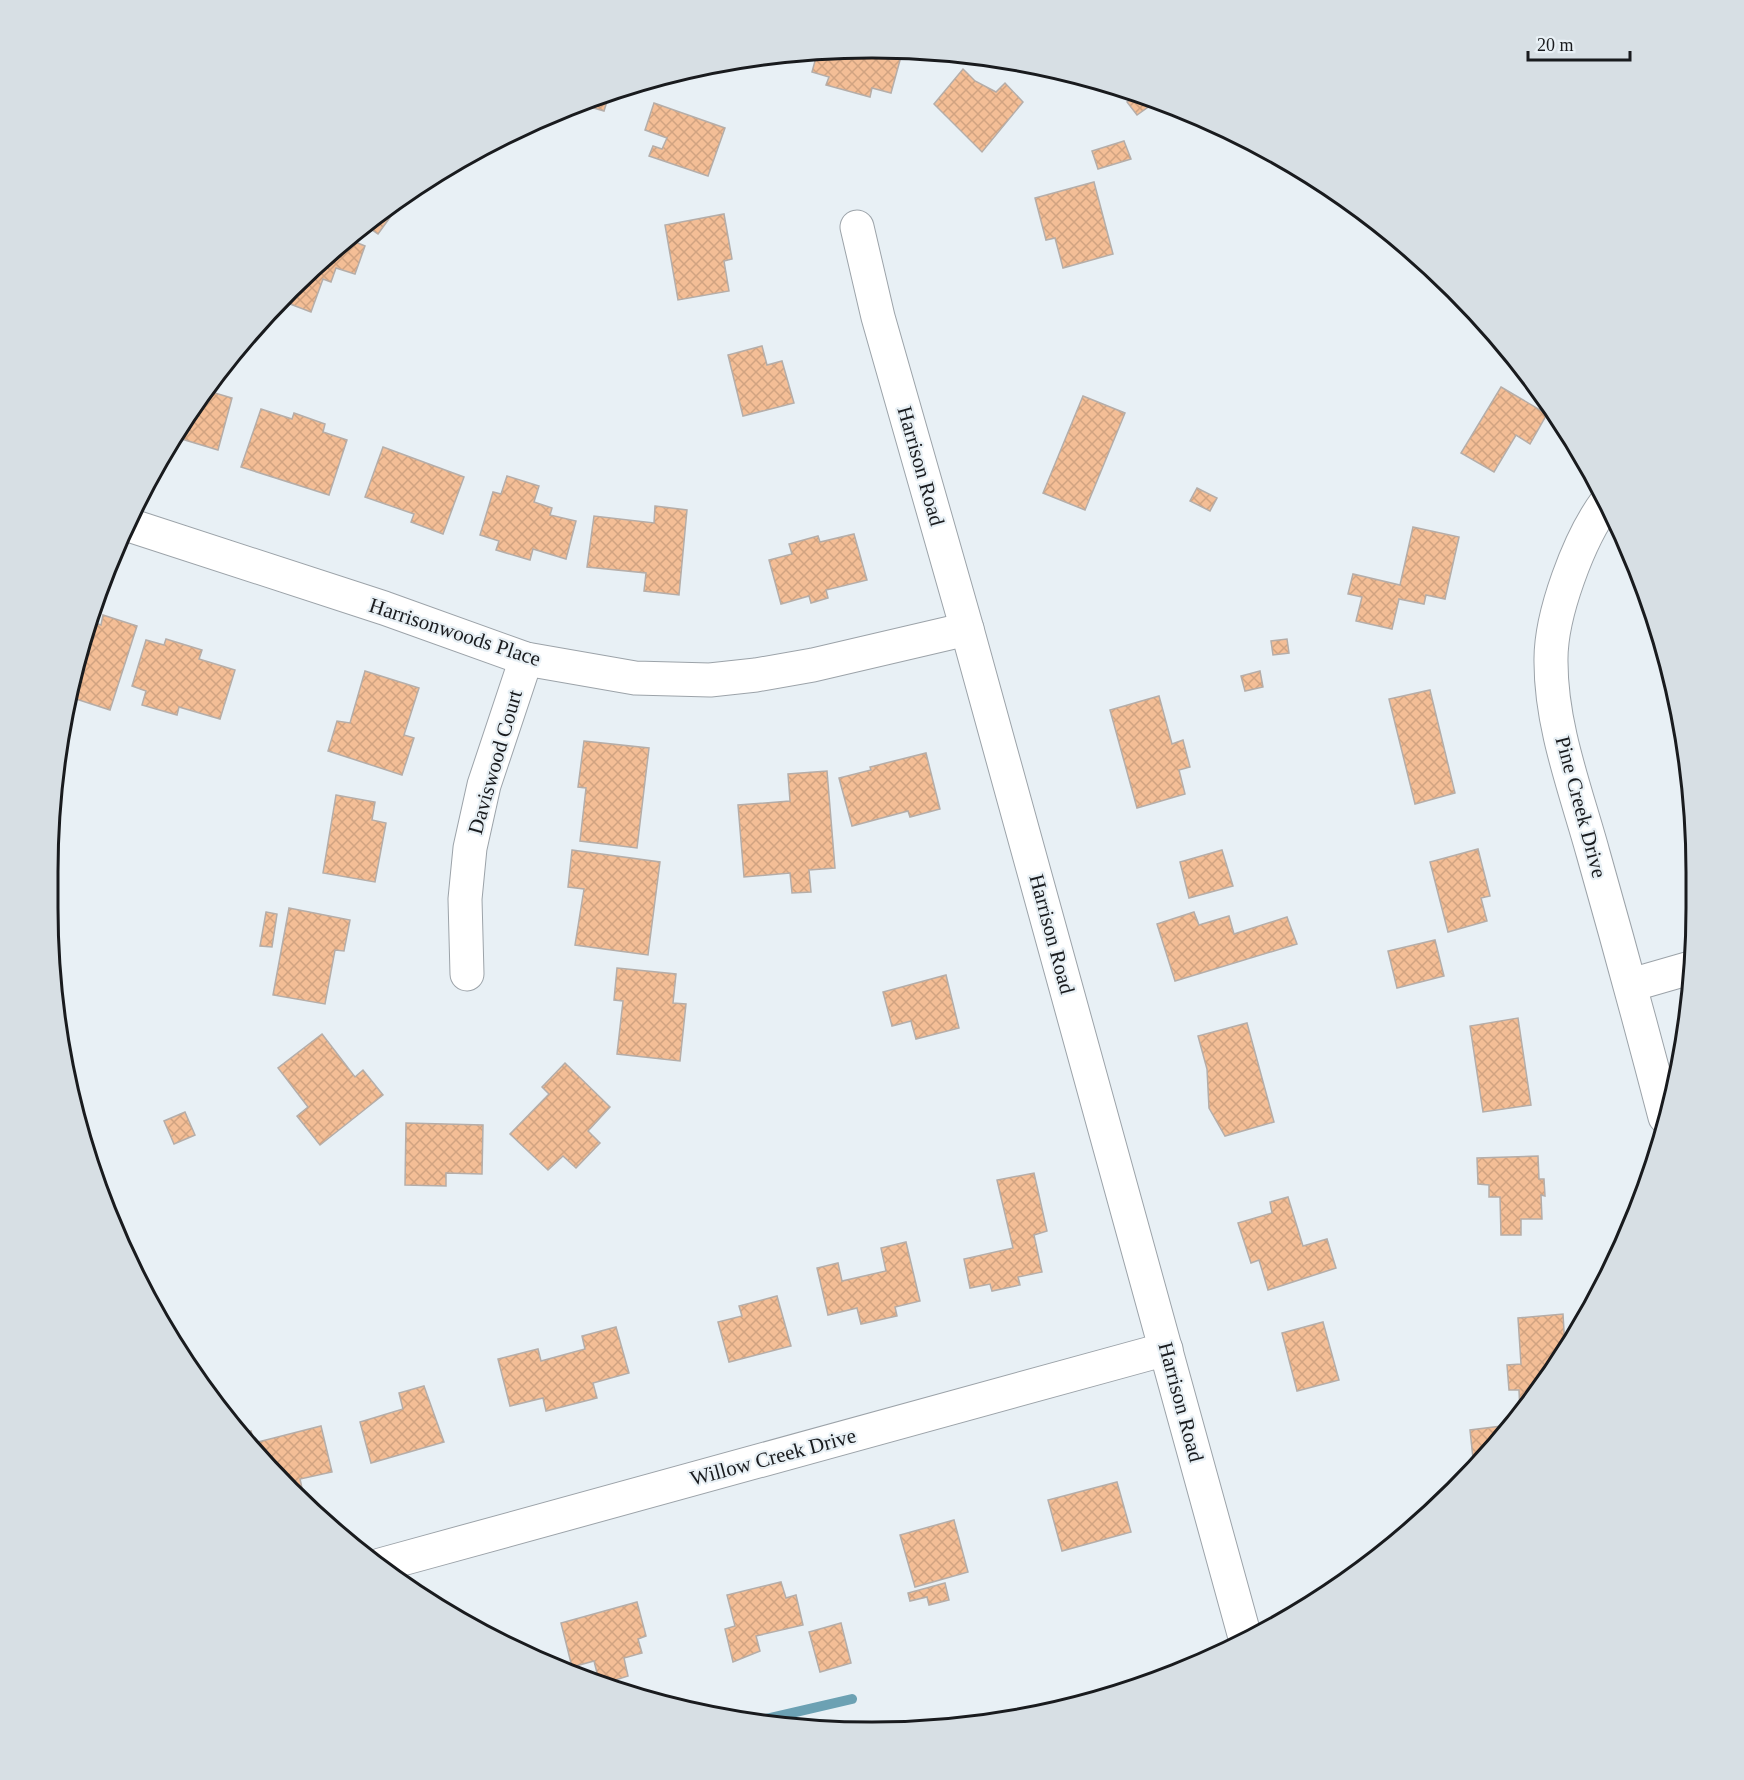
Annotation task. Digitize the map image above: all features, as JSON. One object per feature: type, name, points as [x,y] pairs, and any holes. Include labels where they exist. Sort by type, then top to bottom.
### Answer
[{"type":"street","name":"Harrison Road","points":[[856,227],[878,317],[967,629],[1244,1632]]},
{"type":"street","name":"Pine Creek Drive","points":[[1600,509],[1571,569],[1557,614],[1551,660],[1552,691],[1560,736],[1631,985],[1662,1104]]},
{"type":"street","name":"Harrisonwoods Place","points":[[135,527],[384,608],[526,659],[634,678],[710,680],[813,665],[967,629]]},
{"type":"street","name":"Daviswood Court","points":[[467,974],[465,899],[470,848],[484,785],[526,659]]},
{"type":"street","points":[[1631,985],[1683,970]]},
{"type":"street","name":"Willow Creek Drive","points":[[390,1562],[1166,1348]]},
{"type":"building","points":[[900,59],[891,93],[872,88],[870,97],[826,85],[829,77],[812,72],[815,60]]},
{"type":"building","points":[[963,69],[975,81],[996,92],[1005,83],[1023,102],[982,152],[934,104]]},
{"type":"building","points":[[1129,101],[1148,107],[1137,115],[1127,102]]},
{"type":"building","points":[[654,103],[725,128],[708,176],[649,156],[653,146],[662,149],[667,138],[645,130]]},
{"type":"building","points":[[606,104],[604,111],[594,108]]},
{"type":"building","points":[[1124,141],[1131,159],[1098,169],[1092,151]]},
{"type":"building","points":[[1094,182],[1113,254],[1063,268],[1055,238],[1046,240],[1035,198]]},
{"type":"building","points":[[724,214],[732,259],[724,261],[729,291],[678,300],[665,225]]},
{"type":"building","points":[[390,218],[378,234],[373,230]]},
{"type":"building","points":[[357,243],[365,246],[355,274],[336,268],[331,282],[323,279],[311,312],[290,304]]},
{"type":"building","points":[[762,346],[767,365],[782,361],[794,403],[743,416],[728,355]]},
{"type":"building","points":[[1501,387],[1541,411],[1546,417],[1530,444],[1516,435],[1494,472],[1461,453]]},
{"type":"building","points":[[215,393],[232,398],[218,450],[183,440]]},
{"type":"building","points":[[1083,396],[1125,413],[1085,510],[1043,493]]},
{"type":"building","points":[[261,409],[292,419],[294,413],[325,424],[323,432],[347,440],[329,495],[241,467]]},
{"type":"building","points":[[383,447],[464,477],[443,534],[411,522],[414,514],[365,497]]},
{"type":"building","points":[[507,476],[539,486],[534,502],[552,508],[550,515],[576,521],[566,559],[533,549],[530,560],[496,550],[499,541],[480,535],[493,492],[501,494]]},
{"type":"building","points":[[1197,488],[1217,498],[1210,511],[1190,501]]},
{"type":"building","points":[[655,506],[687,510],[679,595],[644,591],[646,573],[587,567],[594,516],[654,523]]},
{"type":"building","points":[[1413,527],[1459,537],[1445,599],[1426,595],[1424,604],[1399,599],[1392,629],[1356,621],[1362,597],[1348,594],[1353,574],[1400,585]]},
{"type":"building","points":[[854,534],[867,580],[826,590],[828,598],[811,603],[809,596],[781,604],[769,560],[792,554],[789,544],[818,536],[820,542]]},
{"type":"building","points":[[103,615],[137,626],[110,710],[77,699],[98,624],[101,625]]},
{"type":"building","points":[[166,639],[202,650],[199,659],[235,670],[220,719],[179,707],[177,715],[142,705],[146,691],[132,686],[146,640],[164,645]]},
{"type":"building","points":[[1287,639],[1289,653],[1273,655],[1271,641]]},
{"type":"building","points":[[365,671],[419,688],[404,735],[414,738],[402,775],[328,751],[337,721],[350,723]]},
{"type":"building","points":[[1260,671],[1263,687],[1245,691],[1241,676]]},
{"type":"building","points":[[1430,690],[1455,793],[1415,804],[1389,699]]},
{"type":"building","points":[[1159,696],[1172,744],[1183,740],[1190,767],[1179,770],[1185,794],[1137,808],[1110,710]]},
{"type":"building","points":[[584,741],[649,748],[637,848],[580,841],[586,788],[578,787]]},
{"type":"building","points":[[926,753],[940,809],[910,817],[908,811],[852,826],[839,778],[871,770],[870,767]]},
{"type":"building","points":[[827,771],[835,868],[809,870],[811,892],[792,893],[790,873],[744,877],[738,805],[790,801],[788,774]]},
{"type":"building","points":[[336,795],[375,802],[372,820],[386,823],[375,882],[323,873]]},
{"type":"building","points":[[1478,849],[1490,896],[1481,898],[1487,921],[1448,932],[1430,862]]},
{"type":"building","points":[[572,850],[660,862],[648,955],[575,945],[584,889],[568,887]]},
{"type":"building","points":[[1222,850],[1233,886],[1189,898],[1180,862]]},
{"type":"building","points":[[289,908],[350,920],[344,951],[335,950],[325,1004],[273,995]]},
{"type":"building","points":[[266,912],[277,914],[272,947],[260,946]]},
{"type":"building","points":[[1194,912],[1199,925],[1229,916],[1234,934],[1287,917],[1297,944],[1175,981],[1157,924]]},
{"type":"building","points":[[1435,940],[1444,976],[1397,988],[1388,951]]},
{"type":"building","points":[[617,968],[676,974],[673,1003],[686,1004],[680,1061],[617,1054],[623,1001],[614,1000]]},
{"type":"building","points":[[946,975],[959,1028],[916,1039],[911,1021],[892,1026],[883,992]]},
{"type":"building","points":[[1518,1018],[1531,1105],[1483,1112],[1470,1026]]},
{"type":"building","points":[[1247,1023],[1274,1122],[1225,1136],[1209,1108],[1207,1069],[1198,1036]]},
{"type":"building","points":[[322,1034],[355,1077],[363,1070],[383,1095],[320,1145],[297,1116],[308,1107],[278,1068]]},
{"type":"building","points":[[565,1063],[610,1107],[588,1131],[600,1143],[576,1168],[563,1156],[548,1170],[510,1134],[549,1094],[542,1087]]},
{"type":"building","points":[[185,1112],[195,1135],[174,1144],[164,1121]]},
{"type":"building","points":[[406,1123],[483,1125],[482,1174],[446,1173],[446,1186],[405,1185]]},
{"type":"building","points":[[1538,1156],[1539,1179],[1544,1179],[1545,1196],[1541,1195],[1542,1219],[1521,1219],[1521,1235],[1501,1235],[1500,1197],[1489,1197],[1489,1185],[1478,1184],[1477,1158]]},
{"type":"building","points":[[1034,1173],[1047,1231],[1034,1235],[1042,1272],[1018,1277],[1020,1285],[992,1291],[990,1284],[970,1288],[964,1259],[1013,1248],[997,1180]]},
{"type":"building","points":[[1288,1197],[1303,1246],[1327,1239],[1336,1268],[1268,1290],[1259,1260],[1251,1263],[1238,1223],[1272,1213],[1270,1202]]},
{"type":"building","points":[[906,1242],[920,1301],[895,1307],[897,1316],[861,1324],[857,1308],[828,1315],[817,1268],[838,1263],[842,1281],[886,1271],[881,1248]]},
{"type":"building","points":[[777,1296],[791,1346],[729,1362],[718,1322],[742,1316],[739,1306]]},
{"type":"building","points":[[1563,1314],[1564,1335],[1519,1400],[1519,1390],[1509,1390],[1507,1365],[1521,1364],[1518,1318]]},
{"type":"building","points":[[1323,1322],[1339,1380],[1297,1391],[1282,1333]]},
{"type":"building","points":[[616,1327],[629,1373],[593,1383],[597,1398],[546,1411],[543,1398],[510,1406],[498,1359],[538,1349],[541,1361],[585,1349],[582,1336]]},
{"type":"building","points":[[424,1386],[444,1442],[371,1463],[360,1422],[403,1409],[399,1393]]},
{"type":"building","points":[[321,1426],[332,1472],[300,1479],[302,1488],[258,1442]]},
{"type":"building","points":[[1498,1426],[1473,1456],[1470,1430]]},
{"type":"building","points":[[1117,1482],[1131,1532],[1062,1551],[1048,1500]]},
{"type":"building","points":[[954,1520],[968,1572],[915,1587],[900,1535]]},
{"type":"building","points":[[781,1582],[786,1598],[796,1595],[803,1625],[756,1636],[760,1651],[733,1662],[725,1629],[735,1626],[727,1595]]},
{"type":"building","points":[[945,1583],[949,1600],[929,1605],[927,1597],[910,1601],[908,1593]]},
{"type":"building","points":[[637,1602],[646,1636],[638,1639],[642,1653],[624,1658],[628,1676],[616,1680],[597,1673],[594,1661],[577,1666],[571,1664],[561,1623]]},
{"type":"building","points":[[841,1623],[851,1663],[820,1672],[809,1632]]},
{"type":"waterway","points":[[778,1716],[852,1699]]}]
